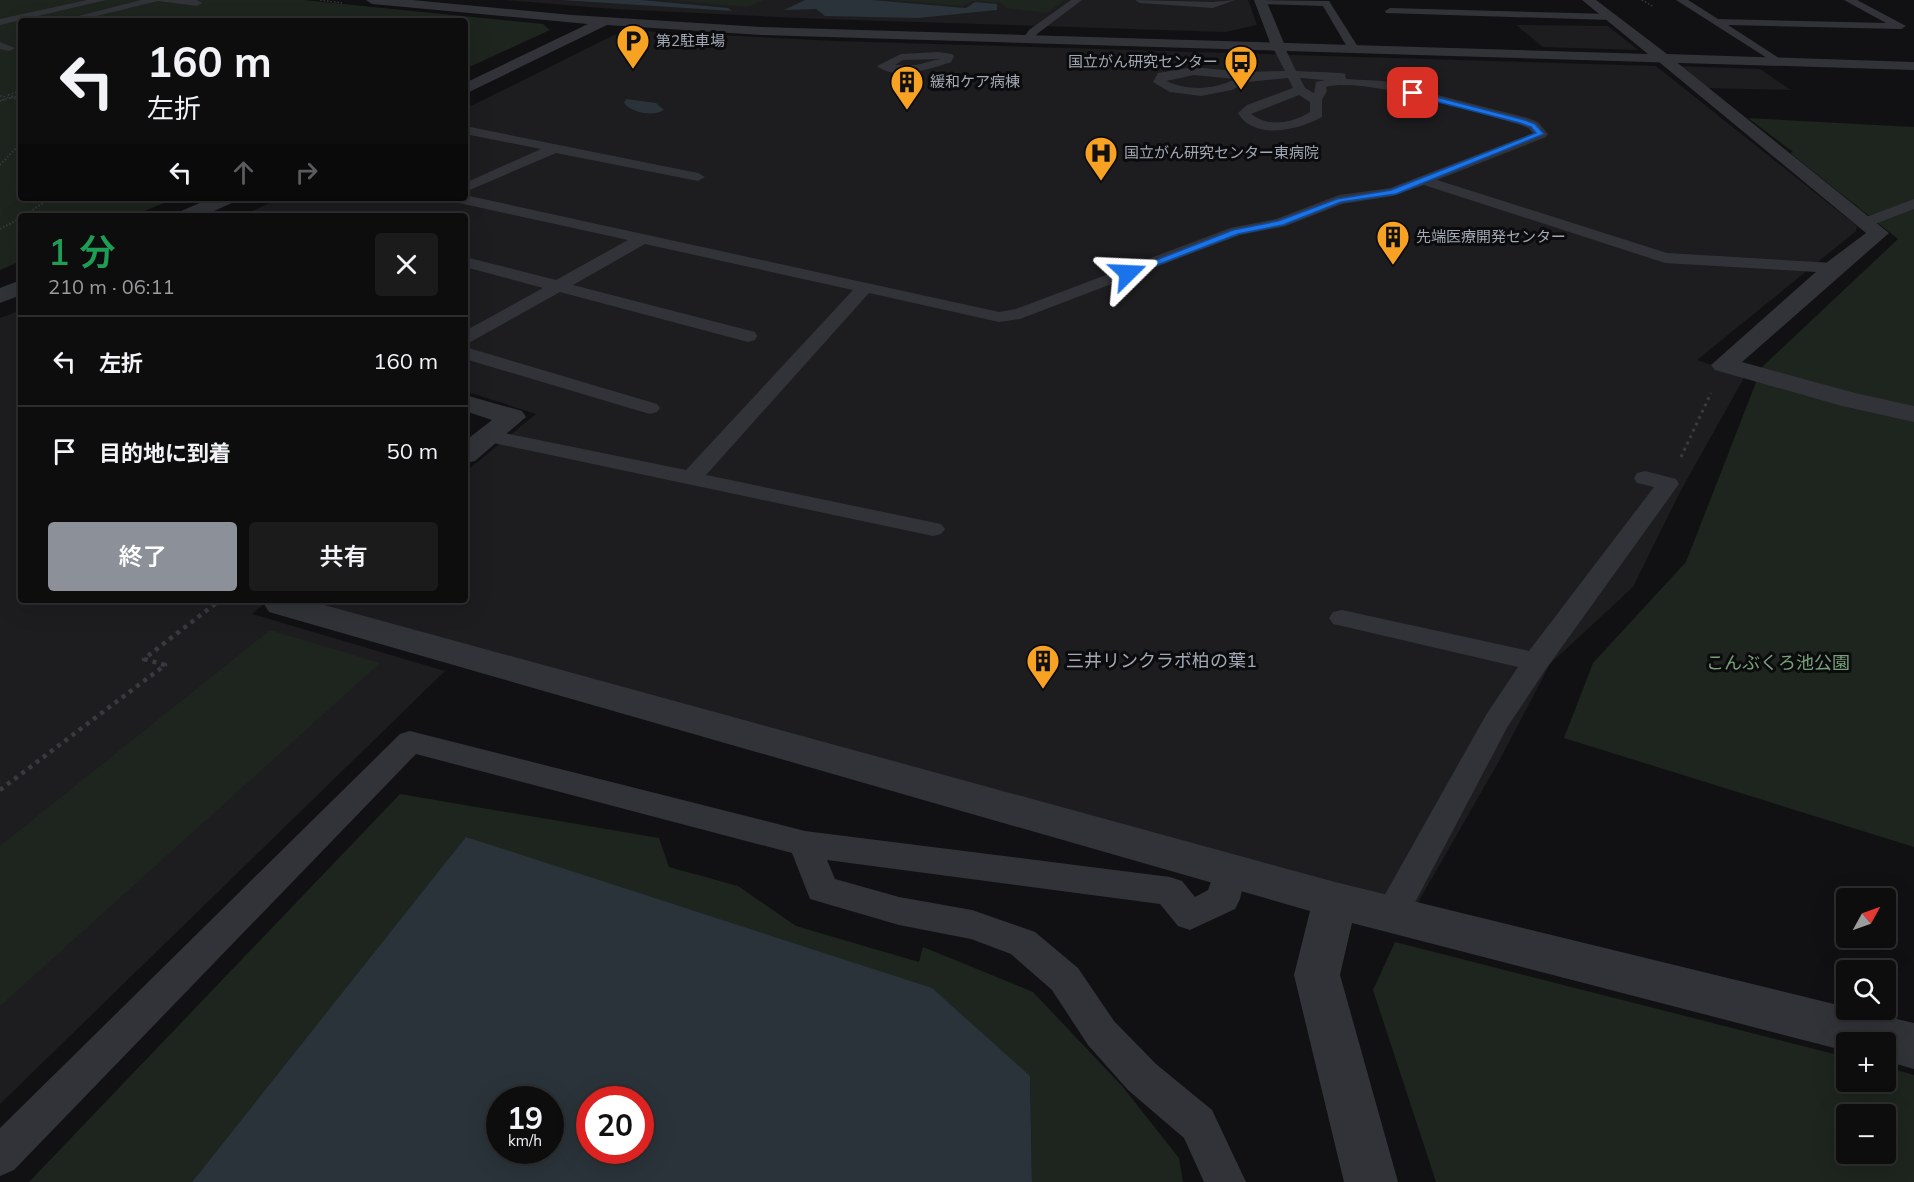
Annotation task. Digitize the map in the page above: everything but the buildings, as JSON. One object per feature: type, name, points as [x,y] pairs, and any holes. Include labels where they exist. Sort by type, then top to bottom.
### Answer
[{"type":"street","points":[[372,0],[605,21],[761,31],[1914,66]]},
{"type":"street","points":[[1260,0],[1279,48]]},
{"type":"street","points":[[1588,0],[1879,233],[1834,268],[1724,365]]},
{"type":"street","points":[[468,87],[605,21]]},
{"type":"street","points":[[193,213],[220,201]]},
{"type":"street","points":[[0,296],[18,288]]},
{"type":"street","points":[[1724,365],[1851,400],[1914,414]]},
{"type":"street","points":[[468,404],[512,417],[468,453]]},
{"type":"street","points":[[282,603],[1335,900],[1914,1046]]},
{"type":"street","points":[[1335,900],[1317,975],[1371,1182]]},
{"type":"lane","points":[[18,18],[101,0]]},
{"type":"lane","points":[[74,18],[154,0]]},
{"type":"lane","points":[[163,0],[197,3]]},
{"type":"lane","points":[[1027,40],[1077,0]]},
{"type":"lane","points":[[1140,0],[1204,5],[1224,4],[1230,0]]},
{"type":"lane","points":[[1260,0],[1326,3],[1354,50]]},
{"type":"lane","points":[[1682,0],[1778,62]]},
{"type":"lane","points":[[1715,22],[1902,26],[1849,0]]},
{"type":"lane","points":[[1390,11],[1610,17]]},
{"type":"lane","points":[[0,22],[18,18]]},
{"type":"lane","points":[[1737,36],[1759,36]]},
{"type":"lane","points":[[938,55],[941,42],[949,38]]},
{"type":"lane","points":[[1279,48],[1300,90],[1316,100]]},
{"type":"lane","points":[[468,200],[999,317],[1020,314],[1236,231],[1280,223],[1340,200],[1393,192],[1541,134],[1533,125],[1426,91],[1384,81],[1290,74],[1243,76],[1181,72],[1162,76],[1158,82],[1174,89],[1202,92],[1228,87],[1244,80],[1290,74]]},
{"type":"lane","points":[[1300,90],[1251,108],[1244,113],[1249,119],[1265,124],[1286,126],[1317,114],[1316,100],[1321,91],[1320,85],[1330,82],[1383,85],[1469,106]]},
{"type":"lane","points":[[1426,91],[1440,86]]},
{"type":"lane","points":[[468,131],[698,177]]},
{"type":"lane","points":[[468,187],[555,148]]},
{"type":"lane","points":[[1423,180],[1665,258],[1834,268]]},
{"type":"lane","points":[[1867,222],[1914,204]]},
{"type":"lane","points":[[468,337],[642,239]]},
{"type":"lane","points":[[468,263],[748,336]]},
{"type":"lane","points":[[692,478],[864,288]]},
{"type":"lane","points":[[468,354],[650,408]]},
{"type":"lane","points":[[489,436],[692,478],[770,500],[857,519],[933,529]]},
{"type":"lane","points":[[1391,915],[1496,722],[1657,481]]},
{"type":"lane","points":[[1342,618],[1536,662]]},
{"type":"lane","points":[[0,1156],[410,742],[805,844],[1170,891],[1190,916],[1223,899],[1230,871]]},
{"type":"lane","points":[[805,844],[822,889],[899,911],[972,925],[1023,943],[1065,979],[1101,1033],[1142,1077],[1198,1124],[1225,1182]]},
{"type":"path","points":[[18,92],[7,95],[18,98]]},
{"type":"path","points":[[0,96],[15,97]]},
{"type":"path","points":[[0,101],[18,96]]},
{"type":"path","points":[[0,165],[18,146]]},
{"type":"path","points":[[28,213],[46,201]]},
{"type":"path","points":[[0,229],[18,219]]},
{"type":"path","points":[[1657,481],[1724,365]]},
{"type":"path","points":[[0,790],[165,665],[144,659],[216,603]]},
{"type":"shaded area","points":[[505,0],[1248,0],[1257,25],[1225,32],[821,19],[614,9]]},
{"type":"shaded area","points":[[561,0],[641,0],[728,8],[732,11]]},
{"type":"shaded area","points":[[805,0],[871,0],[966,8],[975,2],[997,4],[997,10],[918,18],[825,16],[816,9],[784,10]]},
{"type":"shaded area","points":[[1516,25],[1608,26],[1638,50],[1543,47]]},
{"type":"shaded area","points":[[643,31],[836,41],[1656,66],[1857,226],[1856,231],[1697,360],[1745,376],[1680,492],[1633,587],[1550,664],[1499,761],[1412,913],[309,603],[468,603],[468,470],[536,414],[468,392],[468,213],[248,213],[274,201],[468,201],[468,108],[614,35]]},
{"type":"shaded area","points":[[1677,66],[1760,69],[1791,90],[1704,88]]},
{"type":"shaded area","points":[[626,99],[656,103],[664,110],[654,113],[637,111],[624,103]]},
{"type":"shaded area","points":[[18,311],[18,603],[265,603],[252,614],[445,671],[0,1104],[0,318]]},
{"type":"shaded area","points":[[466,837],[932,988],[1030,1076],[1032,1182],[192,1182]]},
{"type":"green space","points":[[0,0],[303,0],[543,24],[550,30],[468,68],[468,18],[18,18],[18,201],[169,201],[139,213],[18,213],[18,262],[0,270]]},
{"type":"green space","points":[[671,0],[764,0],[748,7]]},
{"type":"green space","points":[[891,0],[1065,0],[1047,13],[1006,8],[1002,3],[974,1],[960,6]]},
{"type":"green space","name":"こんぶくろ池公園","points":[[1748,118],[1914,127],[1914,847],[1564,738],[1593,663],[1686,562],[1762,367],[1898,239]]},
{"type":"green space","points":[[270,630],[380,663],[0,1006],[0,846]]},
{"type":"green space","points":[[400,794],[659,838],[669,867],[738,886],[796,926],[919,962],[923,947],[1033,992],[1122,1086],[1179,1158],[1183,1182],[1032,1182],[1030,1076],[467,837],[192,1182],[29,1182]]},
{"type":"green space","points":[[1395,942],[1836,1054],[1836,1092],[1896,1092],[1896,1070],[1914,1075],[1914,1182],[1436,1182],[1373,990]]},
{"type":"place","name":"第2駐車場","points":[[633,70]]},
{"type":"place","name":"国立がん研究センター","points":[[1241,91]]},
{"type":"place","name":"緩和ケア病棟","points":[[907,111]]},
{"type":"place","name":"国立がん研究センター東病院","points":[[1101,182]]},
{"type":"place","name":"先端医療開発センター","points":[[1393,266]]},
{"type":"place","name":"三井リンクラボ柏の葉1","points":[[1043,690]]},
{"type":"route","points":[[1128,273],[1236,231],[1280,223],[1340,200],[1393,192],[1541,134],[1533,125],[1522,121],[1413,93]]}]
